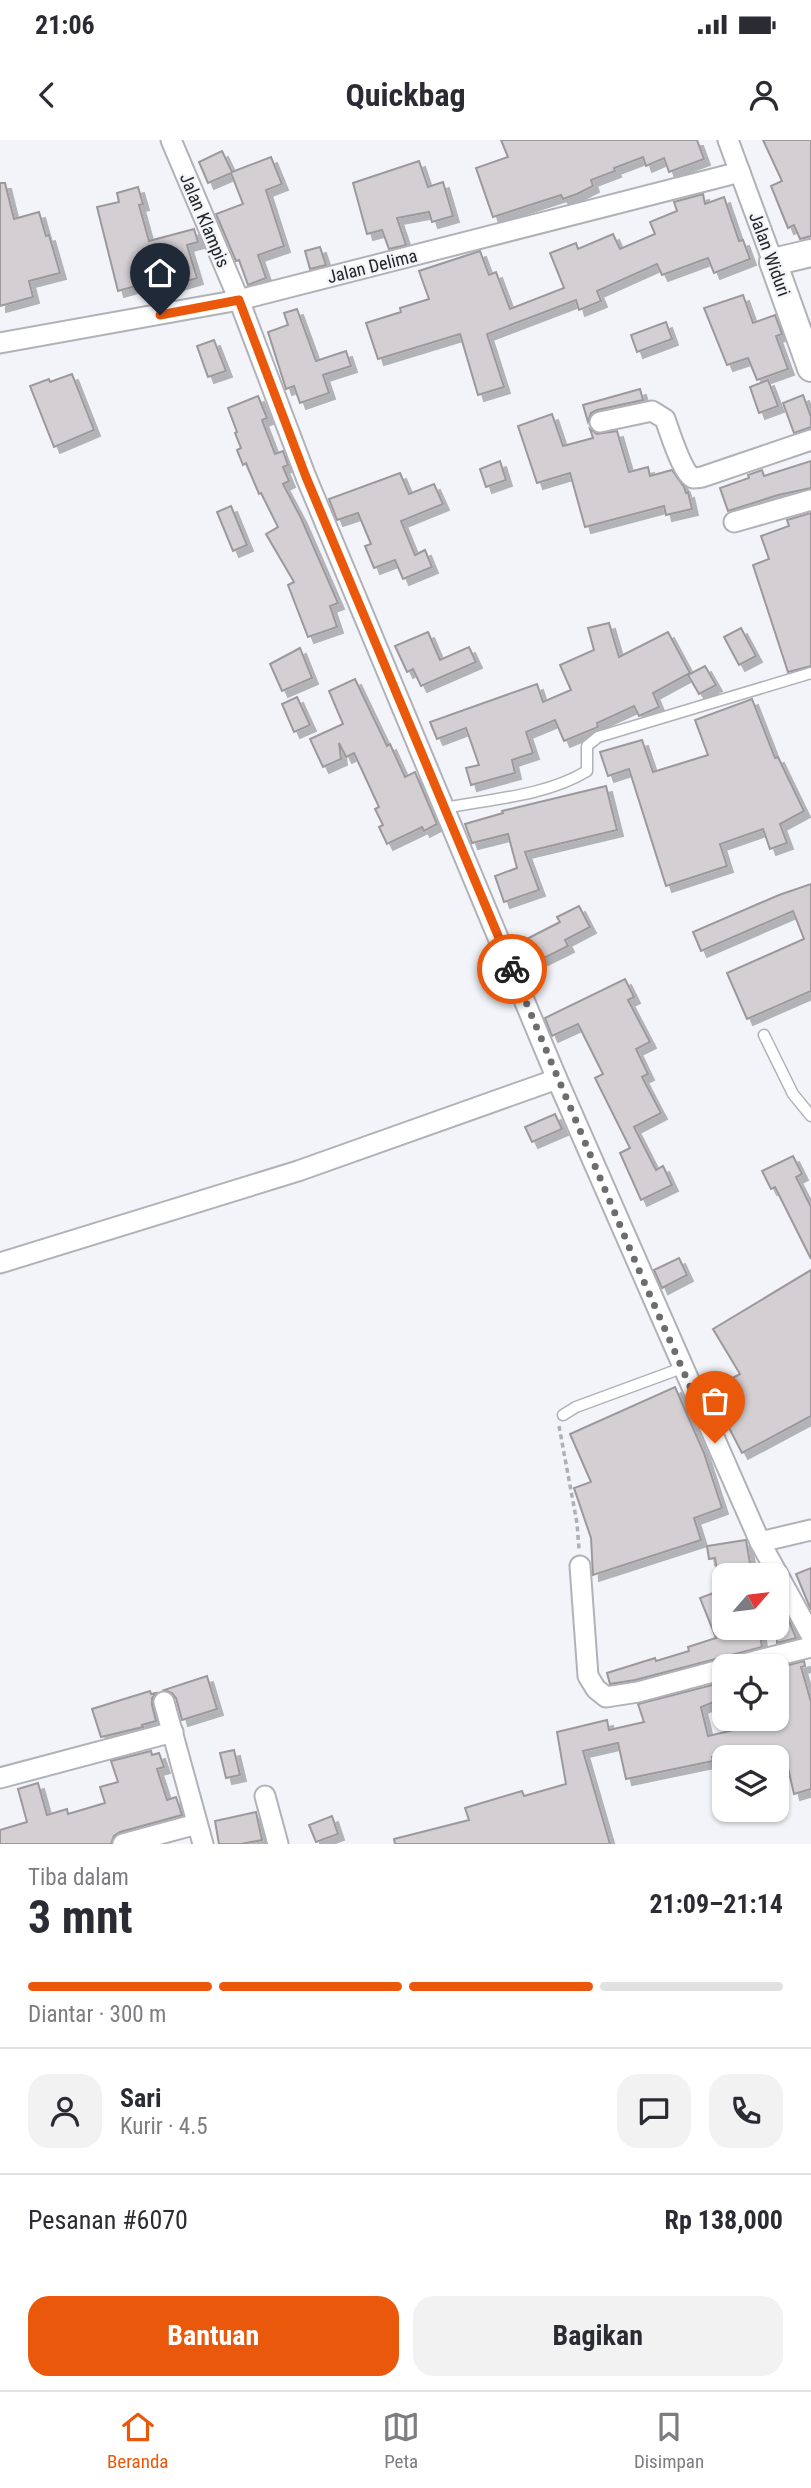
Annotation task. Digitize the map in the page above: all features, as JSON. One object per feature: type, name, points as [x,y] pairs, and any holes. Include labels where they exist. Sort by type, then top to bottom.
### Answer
[{"type":"main road","points":[[773,262],[811,253]]},
{"type":"main road","name":"Jalan Widuri","points":[[773,262],[811,368]]},
{"type":"street","name":"Jalan Klampis","points":[[171,140],[239,300],[306,477],[557,1079],[760,1542],[811,1635]]},
{"type":"street","name":"Jalan Widuri","points":[[728,140],[773,262]]},
{"type":"street","name":"Jalan Delima","points":[[0,343],[239,300],[740,172]]},
{"type":"street","points":[[600,422],[652,411],[659,414],[665,419],[683,466],[693,478],[811,440]]},
{"type":"street","points":[[734,522],[811,500]]},
{"type":"street","points":[[0,1263],[298,1171],[557,1079]]},
{"type":"street","points":[[760,1542],[811,1530]]},
{"type":"street","points":[[580,1566],[588,1676],[596,1689],[606,1697],[638,1692],[712,1672]]},
{"type":"street","points":[[783,1654],[811,1647]]},
{"type":"street","points":[[164,1702],[202,1844]]},
{"type":"street","points":[[0,1778],[173,1731]]},
{"type":"street","points":[[265,1796],[278,1844]]},
{"type":"street","points":[[123,1844],[197,1824]]},
{"type":"lane","points":[[444,808],[549,788],[573,780],[587,771],[587,746],[598,737],[811,673]]},
{"type":"lane","points":[[764,1035],[793,1094],[811,1116]]},
{"type":"lane","points":[[563,1415],[576,1407],[682,1368]]},
{"type":"path","points":[[563,1415],[559,1426],[577,1523],[580,1566]]},
{"type":"building","points":[[501,140],[697,140],[704,159],[669,172],[664,158],[646,166],[643,157],[591,180],[593,186],[577,194],[563,199],[561,195],[493,217],[476,168],[508,157]]},
{"type":"building","points":[[763,140],[811,140],[811,236],[800,239],[794,225],[788,228],[771,186],[782,181]]},
{"type":"building","points":[[222,151],[232,172],[271,157],[282,184],[266,190],[284,246],[258,255],[266,278],[248,285],[216,214],[243,204],[231,173],[208,183],[199,162]]},
{"type":"building","points":[[419,161],[428,187],[443,182],[453,216],[432,222],[429,212],[397,218],[406,245],[389,249],[382,230],[367,234],[353,183]]},
{"type":"building","points":[[0,183],[5,183],[14,219],[39,212],[60,273],[29,281],[33,297],[0,306]]},
{"type":"building","points":[[138,187],[143,204],[139,205],[149,241],[194,229],[198,242],[187,245],[197,278],[177,284],[176,280],[141,290],[139,285],[118,291],[97,207],[119,202],[117,193]]},
{"type":"building","points":[[703,194],[705,204],[724,197],[739,241],[743,240],[750,259],[714,273],[708,258],[662,275],[657,264],[597,291],[601,301],[579,310],[576,300],[487,334],[504,387],[478,395],[460,334],[378,359],[366,323],[401,312],[400,308],[429,299],[419,271],[480,251],[489,275],[496,272],[510,309],[564,288],[550,253],[576,243],[578,249],[613,234],[620,249],[655,234],[650,222],[677,211],[674,202]]},
{"type":"building","points":[[320,247],[326,265],[310,269],[305,251]]},
{"type":"building","points":[[743,295],[753,323],[775,315],[782,334],[776,336],[788,369],[757,380],[748,358],[727,365],[704,308]]},
{"type":"building","points":[[297,309],[316,361],[346,351],[351,366],[323,375],[329,393],[300,403],[294,386],[286,389],[268,332],[288,325],[284,313]]},
{"type":"building","points":[[666,322],[672,339],[637,352],[631,335]]},
{"type":"building","points":[[214,340],[226,371],[208,377],[197,346]]},
{"type":"building","points":[[72,374],[94,430],[54,447],[30,386]]},
{"type":"building","points":[[768,380],[778,406],[759,413],[750,387]]},
{"type":"building","points":[[640,389],[643,400],[597,410],[591,413],[588,422],[583,405]]},
{"type":"building","points":[[803,395],[811,417],[811,427],[794,433],[783,403]]},
{"type":"building","points":[[258,396],[267,418],[262,420],[275,454],[283,451],[288,465],[283,467],[289,481],[283,484],[338,603],[330,606],[337,627],[308,637],[288,585],[294,582],[266,534],[278,527],[261,493],[259,494],[246,463],[243,465],[237,450],[241,448],[235,433],[237,432],[228,408]]},
{"type":"building","points":[[552,414],[563,446],[593,438],[590,429],[597,434],[617,431],[629,472],[648,467],[650,476],[672,470],[686,493],[688,492],[692,509],[666,515],[664,506],[585,527],[570,473],[537,483],[518,426]]},
{"type":"building","points":[[500,461],[506,480],[486,487],[480,469]]},
{"type":"building","points":[[811,461],[811,488],[728,511],[720,488],[749,478],[748,475],[762,470],[764,476]]},
{"type":"building","points":[[400,473],[409,494],[434,484],[443,504],[401,521],[415,555],[425,550],[432,567],[403,579],[395,560],[374,568],[365,546],[371,544],[358,513],[337,520],[329,499]]},
{"type":"building","points":[[231,506],[247,545],[233,551],[217,512]]},
{"type":"building","points":[[811,513],[811,666],[788,672],[753,565],[769,559],[761,536],[789,526],[787,520]]},
{"type":"building","points":[[609,623],[619,657],[668,632],[690,673],[653,693],[659,707],[639,716],[634,706],[597,723],[598,727],[564,741],[555,720],[526,732],[533,753],[512,760],[515,773],[471,785],[466,768],[479,765],[466,728],[437,739],[430,722],[537,684],[543,702],[571,690],[560,665],[594,650],[588,628]]},
{"type":"building","points":[[741,628],[756,656],[739,665],[724,637]]},
{"type":"building","points":[[428,632],[440,660],[469,647],[476,662],[421,686],[413,669],[407,672],[395,646]]},
{"type":"building","points":[[300,648],[312,678],[282,691],[270,664]]},
{"type":"building","points":[[705,666],[716,685],[699,694],[688,675]]},
{"type":"building","points":[[355,679],[405,777],[415,772],[437,824],[424,831],[422,827],[387,844],[379,827],[383,825],[375,809],[379,807],[354,753],[346,757],[339,743],[341,759],[323,767],[310,739],[343,724],[329,691]]},
{"type":"building","points":[[297,697],[310,725],[294,732],[282,704]]},
{"type":"building","points":[[752,699],[775,758],[778,757],[804,811],[780,824],[787,843],[770,849],[763,829],[720,844],[727,866],[666,886],[629,769],[608,776],[600,752],[642,740],[653,772],[708,755],[695,720]]},
{"type":"building","points":[[606,786],[617,830],[525,852],[539,890],[504,902],[495,876],[517,868],[508,834],[472,843],[465,824],[503,813],[502,811]]},
{"type":"building","points":[[811,884],[811,991],[747,1019],[727,973],[804,939],[793,911],[701,951],[693,932]]},
{"type":"building","points":[[579,906],[590,927],[565,940],[568,946],[526,967],[515,945],[560,922],[557,917]]},
{"type":"building","points":[[625,979],[634,997],[628,1000],[650,1042],[636,1049],[648,1074],[642,1077],[661,1113],[634,1127],[656,1170],[663,1166],[672,1185],[641,1200],[620,1153],[630,1148],[595,1078],[603,1074],[578,1024],[552,1036],[545,1018]]},
{"type":"building","points":[[555,1114],[562,1129],[532,1142],[525,1127]]},
{"type":"building","points":[[793,1156],[802,1174],[796,1177],[811,1207],[811,1259],[775,1187],[771,1189],[762,1171]]},
{"type":"building","points":[[679,1258],[687,1275],[662,1288],[654,1270]]},
{"type":"building","points":[[811,1270],[811,1416],[742,1453],[726,1422],[729,1420],[712,1389],[740,1374],[713,1329]]},
{"type":"building","points":[[675,1387],[704,1453],[722,1508],[694,1518],[701,1540],[593,1575],[591,1538],[574,1488],[591,1482],[570,1434]]},
{"type":"building","points":[[746,1540],[750,1563],[716,1563],[715,1558],[709,1559],[707,1546]]},
{"type":"building","points":[[811,1568],[811,1610],[796,1574]]},
{"type":"building","points":[[712,1594],[712,1628],[700,1598]]},
{"type":"building","points":[[789,1621],[796,1638],[789,1640]]},
{"type":"building","points":[[712,1639],[761,1640],[762,1647],[735,1654],[712,1654],[712,1660],[610,1684],[607,1673],[689,1651],[688,1647]]},
{"type":"building","points":[[804,1661],[805,1666],[801,1667],[811,1702],[811,1789],[794,1794],[789,1772],[789,1745],[712,1745],[712,1761],[626,1779],[618,1743],[583,1751],[610,1844],[395,1844],[394,1839],[469,1820],[465,1808],[522,1791],[524,1796],[566,1784],[557,1732],[607,1720],[609,1730],[644,1722],[638,1704],[712,1685],[712,1703],[701,1707],[708,1736],[730,1731],[789,1731],[789,1665]]},
{"type":"building","points":[[207,1676],[217,1709],[182,1720],[176,1698],[164,1690]]},
{"type":"building","points":[[150,1691],[151,1694],[156,1693],[152,1698],[152,1705],[156,1721],[142,1725],[143,1727],[101,1737],[92,1709]]},
{"type":"building","points":[[234,1750],[240,1775],[226,1778],[220,1753]]},
{"type":"building","points":[[151,1751],[152,1755],[159,1753],[164,1767],[157,1769],[167,1800],[176,1797],[182,1815],[120,1832],[114,1836],[111,1844],[0,1844],[0,1830],[27,1822],[18,1789],[38,1783],[47,1815],[67,1809],[68,1814],[105,1803],[100,1787],[118,1782],[111,1761]]},
{"type":"building","points":[[256,1812],[262,1840],[219,1844],[215,1821]]},
{"type":"building","points":[[332,1816],[338,1834],[316,1842],[309,1825]]},
{"type":"way so far","points":[[512,969],[715,1443]]},
{"type":"route","points":[[160,315],[239,300],[306,477],[512,969]]}]
